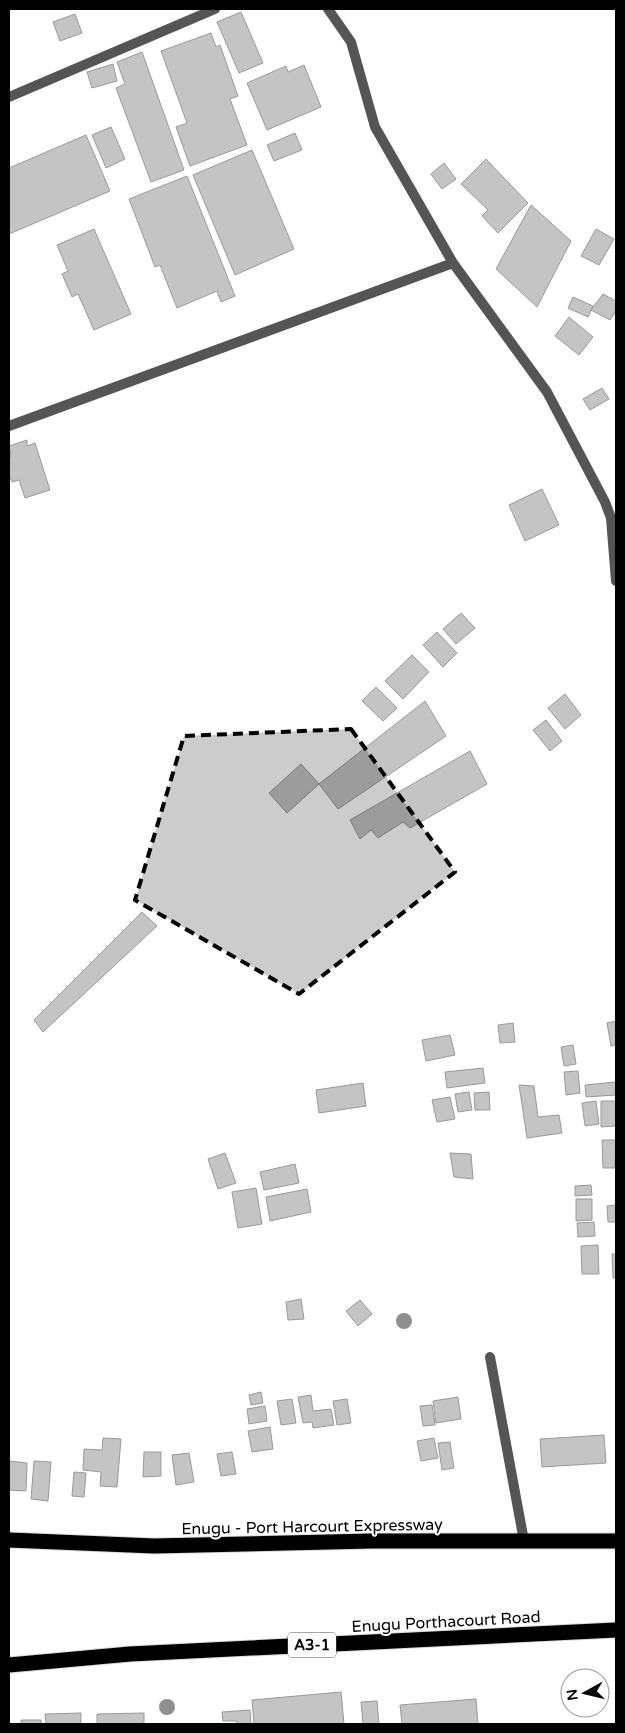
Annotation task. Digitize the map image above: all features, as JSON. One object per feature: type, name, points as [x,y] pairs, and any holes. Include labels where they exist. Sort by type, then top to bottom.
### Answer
[{"type":"highway","name":"Enugu - Port Harcourt Expressway","points":[[9,1540],[154,1546],[370,1541],[616,1541]]},
{"type":"highway","name":"Enugu Porthacourt Road","points":[[9,1665],[130,1654],[616,1630]]},
{"type":"street","points":[[9,97],[215,9]]},
{"type":"street","points":[[328,9],[351,42],[375,128],[453,263],[547,392],[604,502],[611,518],[616,581]]},
{"type":"street","points":[[9,426],[453,263]]},
{"type":"street","points":[[490,1357],[524,1541]]},
{"type":"highlighted area","points":[[351,729],[455,872],[299,994],[135,900],[184,736]]},
{"type":"building","points":[[241,12],[263,63],[239,73],[217,22]]},
{"type":"building","points":[[75,14],[82,33],[60,41],[53,22]]},
{"type":"building","points":[[211,33],[216,47],[220,45],[238,96],[230,99],[247,145],[190,166],[176,127],[187,123],[161,51]]},
{"type":"building","points":[[142,52],[184,170],[151,182],[116,88],[125,84],[117,62]]},
{"type":"building","points":[[113,64],[117,81],[92,88],[87,72]]},
{"type":"building","points":[[304,65],[321,107],[267,130],[247,83],[286,66],[288,72]]},
{"type":"building","points":[[111,127],[125,159],[106,168],[92,135]]},
{"type":"building","points":[[295,133],[302,150],[274,161],[267,145]]},
{"type":"building","points":[[86,135],[110,191],[9,234],[9,168]]},
{"type":"building","points":[[252,150],[294,249],[235,275],[193,175]]},
{"type":"building","points":[[486,159],[528,203],[498,233],[482,216],[488,210],[461,184]]},
{"type":"building","points":[[444,163],[456,179],[442,189],[431,174]]},
{"type":"building","points":[[187,176],[235,296],[221,302],[217,291],[177,308],[160,265],[155,267],[129,199]]},
{"type":"building","points":[[531,205],[571,241],[537,307],[496,269]]},
{"type":"building","points":[[94,229],[131,314],[94,330],[78,294],[72,297],[62,274],[68,271],[57,245]]},
{"type":"building","points":[[596,229],[614,239],[599,265],[581,256]]},
{"type":"building","points":[[603,294],[616,301],[616,311],[610,320],[591,310]]},
{"type":"building","points":[[573,297],[593,306],[588,317],[568,308]]},
{"type":"building","points":[[569,317],[593,337],[579,355],[555,336]]},
{"type":"building","points":[[602,388],[609,399],[590,410],[583,399]]},
{"type":"building","points":[[27,440],[27,446],[35,443],[50,490],[25,498],[19,480],[12,482],[9,475],[9,457],[11,456],[9,446]]},
{"type":"building","points":[[542,489],[559,525],[525,541],[509,505]]},
{"type":"building","points":[[461,613],[475,628],[456,644],[443,629]]},
{"type":"building","points":[[437,632],[457,653],[443,667],[423,645]]},
{"type":"building","points":[[412,655],[429,672],[403,699],[385,681]]},
{"type":"building","points":[[376,687],[397,708],[383,721],[362,701]]},
{"type":"building","points":[[565,694],[581,715],[565,729],[548,708]]},
{"type":"building","points":[[425,701],[446,736],[338,809],[319,784]]},
{"type":"building","points":[[546,720],[562,741],[550,751],[533,730]]},
{"type":"building","points":[[470,751],[487,784],[410,828],[403,822],[378,838],[371,830],[360,839],[350,820]]},
{"type":"building","points":[[301,764],[319,784],[287,813],[269,793]]},
{"type":"building","points":[[142,912],[157,926],[43,1032],[34,1020]]},
{"type":"building","points":[[616,1021],[616,1045],[611,1046],[607,1023]]},
{"type":"building","points":[[513,1023],[515,1042],[500,1043],[498,1025]]},
{"type":"building","points":[[450,1035],[455,1055],[426,1061],[422,1040]]},
{"type":"building","points":[[573,1045],[576,1064],[564,1066],[561,1047]]},
{"type":"building","points":[[483,1068],[485,1083],[447,1088],[445,1072]]},
{"type":"building","points":[[578,1071],[580,1093],[566,1095],[564,1072]]},
{"type":"building","points":[[616,1082],[616,1095],[586,1097],[585,1085]]},
{"type":"building","points":[[363,1083],[366,1106],[319,1113],[316,1090]]},
{"type":"building","points":[[519,1085],[534,1086],[538,1117],[559,1115],[562,1133],[527,1138]]},
{"type":"building","points":[[469,1092],[472,1110],[458,1112],[455,1094]]},
{"type":"building","points":[[489,1092],[490,1110],[475,1110],[474,1093]]},
{"type":"building","points":[[450,1097],[455,1119],[437,1122],[432,1100]]},
{"type":"building","points":[[596,1101],[599,1124],[585,1126],[582,1103]]},
{"type":"building","points":[[601,1101],[616,1101],[616,1126],[601,1127]]},
{"type":"building","points":[[602,1140],[616,1140],[615,1168],[603,1168]]},
{"type":"building","points":[[225,1153],[236,1183],[218,1189],[208,1159]]},
{"type":"building","points":[[450,1153],[471,1154],[473,1179],[454,1177]]},
{"type":"building","points":[[295,1164],[299,1183],[264,1190],[260,1172]]},
{"type":"building","points":[[591,1185],[592,1195],[575,1196],[575,1186]]},
{"type":"building","points":[[256,1188],[262,1224],[238,1228],[232,1192]]},
{"type":"building","points":[[307,1189],[311,1212],[270,1221],[266,1197]]},
{"type":"building","points":[[576,1199],[592,1199],[592,1220],[576,1221]]},
{"type":"building","points":[[616,1205],[616,1222],[608,1222],[607,1206]]},
{"type":"building","points":[[594,1222],[595,1236],[578,1237],[577,1223]]},
{"type":"building","points":[[598,1245],[599,1274],[582,1274],[581,1246]]},
{"type":"building","points":[[612,1254],[616,1254],[616,1278],[613,1278]]},
{"type":"building","points":[[301,1299],[304,1319],[288,1320],[286,1302]]},
{"type":"building","points":[[360,1300],[372,1314],[358,1326],[346,1311]]},
{"type":"building","points":[[261,1392],[263,1403],[251,1405],[249,1395]]},
{"type":"building","points":[[311,1395],[313,1411],[331,1409],[334,1425],[313,1428],[312,1422],[303,1423],[298,1397]]},
{"type":"building","points":[[458,1397],[461,1419],[436,1423],[433,1401]]},
{"type":"building","points":[[292,1399],[296,1423],[281,1425],[277,1401]]},
{"type":"building","points":[[347,1399],[351,1423],[337,1425],[333,1401]]},
{"type":"building","points":[[432,1405],[435,1425],[423,1426],[420,1406]]},
{"type":"building","points":[[265,1406],[267,1421],[249,1424],[247,1409]]},
{"type":"building","points":[[270,1427],[273,1449],[252,1452],[248,1431]]},
{"type":"building","points":[[604,1435],[606,1463],[542,1467],[540,1439]]},
{"type":"building","points":[[103,1438],[121,1439],[117,1487],[100,1486],[101,1472],[83,1470],[84,1449],[102,1450]]},
{"type":"building","points":[[434,1438],[438,1458],[421,1461],[417,1441]]},
{"type":"building","points":[[450,1442],[454,1468],[442,1470],[438,1443]]},
{"type":"building","points":[[144,1452],[161,1452],[161,1476],[143,1477]]},
{"type":"building","points":[[232,1452],[236,1474],[221,1476],[217,1454]]},
{"type":"building","points":[[189,1453],[194,1482],[176,1485],[172,1455]]},
{"type":"building","points":[[9,1461],[27,1463],[26,1491],[9,1490]]},
{"type":"building","points":[[34,1461],[51,1462],[48,1501],[31,1499]]},
{"type":"building","points":[[74,1472],[86,1473],[84,1497],[72,1496]]},
{"type":"building","points":[[341,1692],[344,1724],[254,1724],[252,1700]]},
{"type":"building","points":[[476,1699],[478,1724],[402,1724],[400,1705]]},
{"type":"building","points":[[377,1701],[379,1724],[363,1724],[361,1702]]},
{"type":"building","points":[[250,1710],[251,1724],[223,1721],[222,1712]]},
{"type":"building","points":[[81,1713],[81,1724],[46,1724],[45,1714]]},
{"type":"building","points":[[144,1713],[144,1724],[97,1724],[97,1714]]},
{"type":"building","points":[[21,1720],[41,1720],[41,1724],[21,1724]]}]
